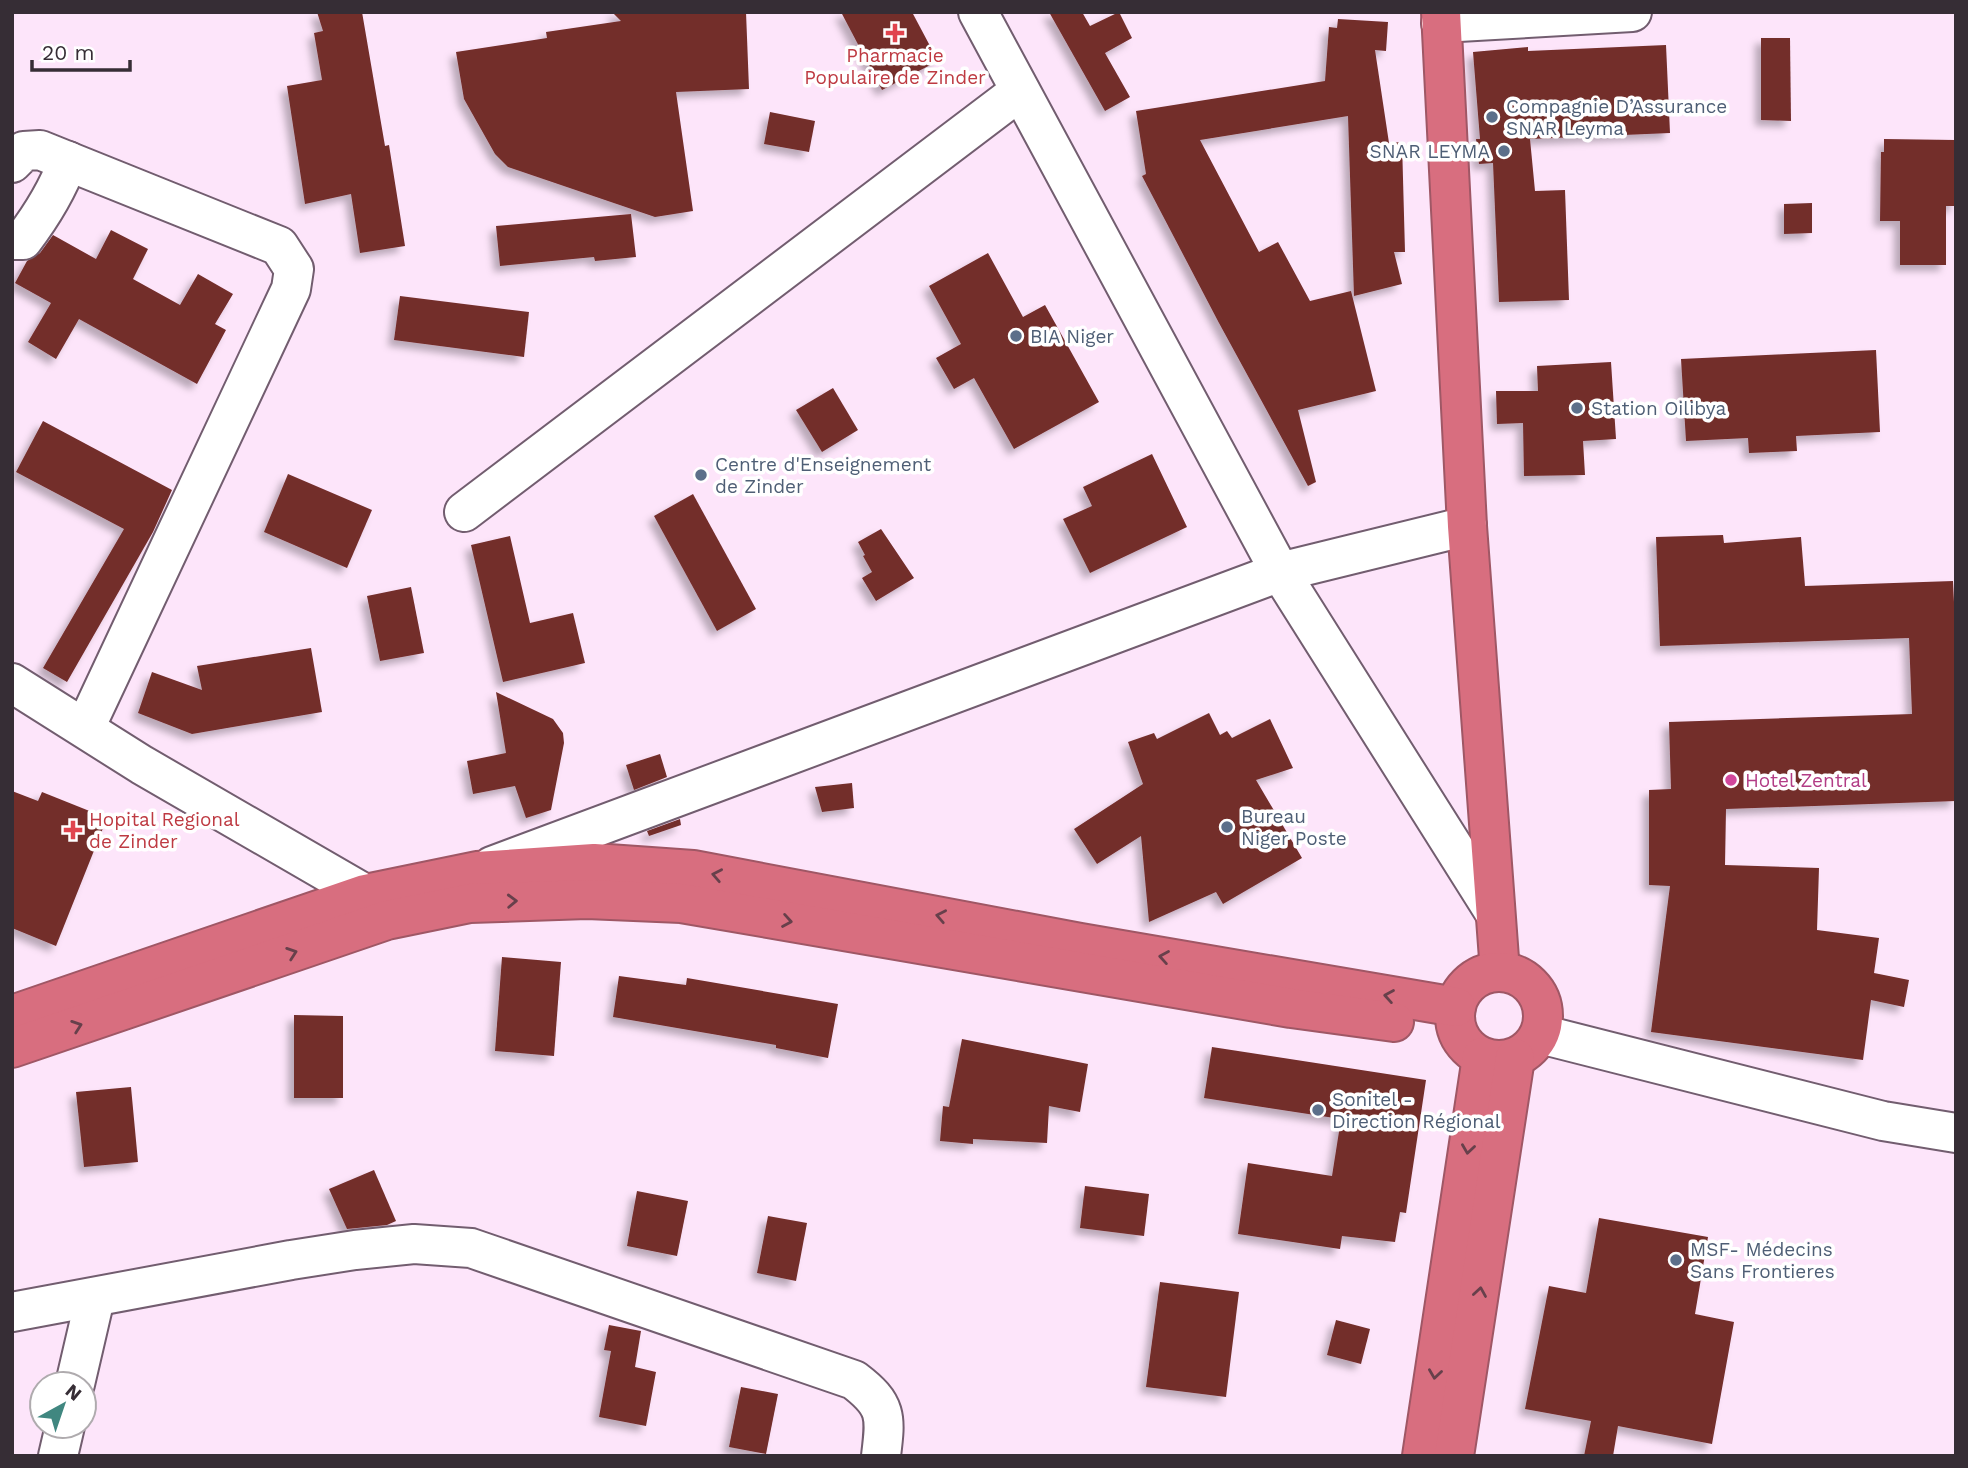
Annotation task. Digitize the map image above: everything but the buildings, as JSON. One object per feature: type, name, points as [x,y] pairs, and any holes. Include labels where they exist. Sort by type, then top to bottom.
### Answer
[{"type":"highway","points":[[1441,18],[1468,526],[1500,972]]},
{"type":"highway","points":[[12,1048],[376,907],[477,871],[594,863],[694,870],[1080,943],[1490,1037]]},
{"type":"highway","points":[[12,1015],[376,907],[587,899],[681,903],[1291,1008],[1490,1037],[1544,1020],[1543,1006],[1537,992],[1527,981],[1514,974],[1500,972],[1476,978],[1460,996],[1490,1037],[1454,1456]]},
{"type":"highway","points":[[1422,1456],[1490,1037]]},
{"type":"street","points":[[978,12],[1279,572],[1494,912]]},
{"type":"street","points":[[1441,18],[1632,12]]},
{"type":"street","points":[[464,512],[1020,90]]},
{"type":"street","points":[[12,163],[24,151],[40,150],[279,246],[294,269],[291,289],[85,728]]},
{"type":"street","points":[[12,240],[23,240],[44,212],[68,161]]},
{"type":"street","points":[[477,871],[1279,572],[1468,526]]},
{"type":"street","points":[[12,683],[376,907]]},
{"type":"street","points":[[1490,1037],[1883,1121],[1956,1133]]},
{"type":"street","points":[[12,1312],[355,1250],[414,1244],[471,1248],[854,1380],[875,1396],[885,1423],[881,1456]]},
{"type":"street","points":[[78,1370],[95,1298]]},
{"type":"place","name":"Pharmacie Populaire de Zinder","points":[[895,33]]},
{"type":"place","name":"Compagnie D’Assurance SNAR Leyma","points":[[1492,117]]},
{"type":"place","name":"SNAR LEYMA","points":[[1504,151]]},
{"type":"place","name":"BIA Niger","points":[[1016,336]]},
{"type":"place","name":"Station Oilibya","points":[[1577,408]]},
{"type":"place","name":"Centre d'Enseignement de Zinder","points":[[701,475]]},
{"type":"place","name":"Hotel Zentral","points":[[1731,780]]},
{"type":"place","name":"Bureau Niger Poste","points":[[1227,827]]},
{"type":"place","name":"Hopital Regional de Zinder","points":[[73,830]]},
{"type":"place","name":"Sonitel - Direction Régional","points":[[1318,1110]]},
{"type":"place","name":"MSF- Médecins Sans Frontieres","points":[[1676,1260]]}]
